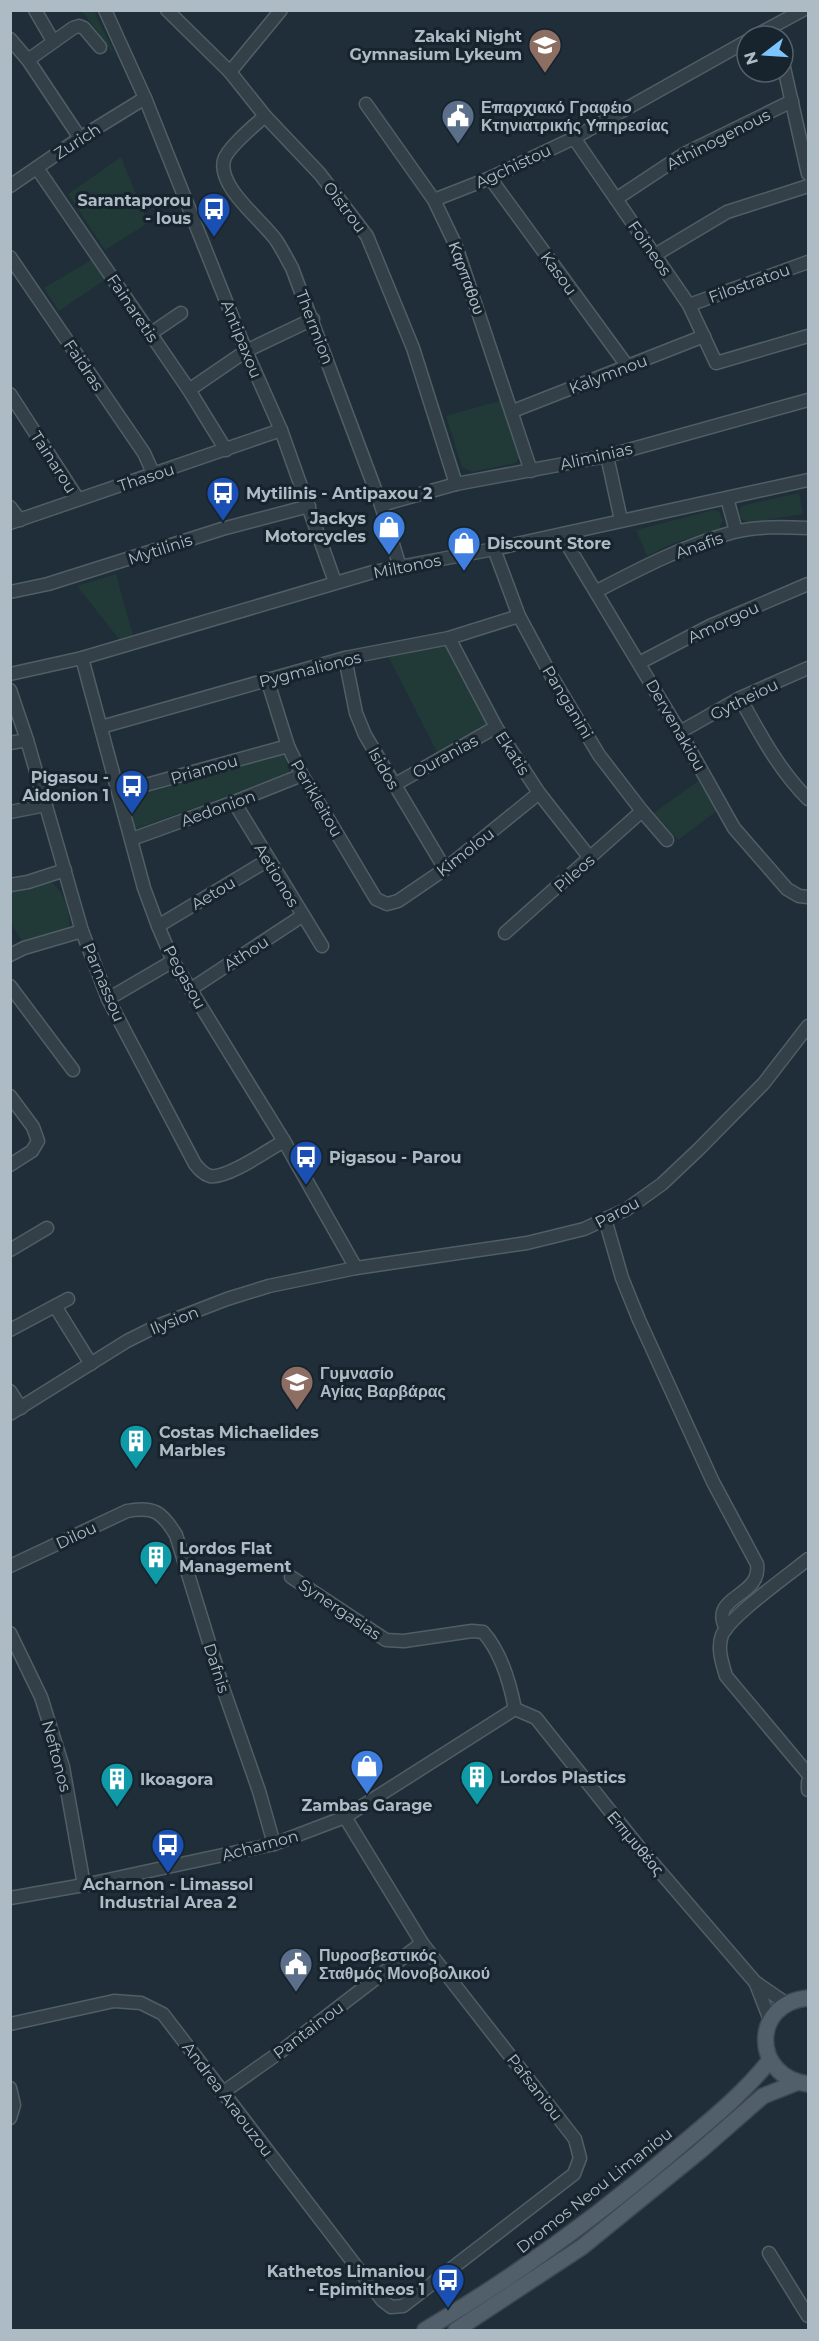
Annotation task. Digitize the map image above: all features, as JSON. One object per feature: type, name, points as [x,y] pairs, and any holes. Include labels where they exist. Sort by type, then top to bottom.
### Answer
[{"type":"main road","points":[[802,2083],[781,2074],[770,2060],[765,2047],[770,2020],[787,2004],[808,1998]]},
{"type":"main road","name":"Dromos Neou Limaniou","points":[[425,2331],[515,2274],[604,2208],[705,2124],[756,2077],[770,2060]]},
{"type":"main road","name":"Dromos Neou Limaniou","points":[[456,2331],[582,2247],[700,2151],[763,2096],[802,2083]]},
{"type":"street","points":[[35,10],[53,41]]},
{"type":"street","name":"Antipaxou","points":[[105,10],[145,98],[246,351],[281,430],[335,582]]},
{"type":"street","points":[[230,72],[281,10]]},
{"type":"street","points":[[784,24],[803,10]]},
{"type":"street","name":"Oistrou","points":[[174,13],[230,72],[265,116],[320,174],[367,236],[413,348],[456,484]]},
{"type":"street","points":[[28,60],[53,41],[79,26],[84,28],[100,47]]},
{"type":"street","points":[[10,39],[28,60],[80,138]]},
{"type":"street","name":"Agchistou","points":[[434,200],[490,178],[574,138],[735,48]]},
{"type":"street","points":[[788,84],[808,174]]},
{"type":"street","name":"Zurich","points":[[10,186],[80,138],[145,98]]},
{"type":"street","name":"Athinogenous","points":[[616,199],[684,154],[792,101]]},
{"type":"street","name":"Καρπαθου","points":[[366,104],[434,200],[456,246],[513,411],[531,471]]},
{"type":"street","name":"Thermion","points":[[265,116],[228,153],[224,161],[225,172],[235,196],[275,239],[292,268],[381,505],[400,567]]},
{"type":"street","name":"Foineos","points":[[574,138],[689,305],[716,363],[808,336]]},
{"type":"street","name":"Fainaretis","points":[[36,168],[189,390],[226,450]]},
{"type":"street","name":"Kasou","points":[[490,178],[628,367]]},
{"type":"street","points":[[655,255],[728,212],[808,186]]},
{"type":"street","name":"Faidras","points":[[10,257],[144,453],[154,475]]},
{"type":"street","name":"Filostratou","points":[[689,305],[808,262]]},
{"type":"street","points":[[150,334],[181,314]]},
{"type":"street","points":[[189,390],[246,351],[313,319]]},
{"type":"street","name":"Kalymnou","points":[[513,411],[704,336]]},
{"type":"street","name":"Tainarou","points":[[10,394],[78,499]]},
{"type":"street","name":"Aliminias","points":[[381,505],[456,484],[607,456],[808,400]]},
{"type":"street","name":"Thasou","points":[[15,522],[281,430]]},
{"type":"street","points":[[607,456],[621,520]]},
{"type":"street","name":"Miltonos","points":[[10,675],[82,658],[335,582],[808,480]]},
{"type":"street","points":[[727,498],[736,531]]},
{"type":"street","name":"Mytilinis","points":[[10,592],[48,584],[222,529],[309,506]]},
{"type":"street","points":[[10,507],[15,522]]},
{"type":"street","name":"Anafis","points":[[597,591],[649,564],[736,531],[808,528]]},
{"type":"street","name":"Dervenakiou","points":[[564,534],[568,546],[597,591],[734,828],[787,889],[800,896],[808,897]]},
{"type":"street","name":"Panganini","points":[[494,549],[519,616],[552,677],[599,754],[642,812],[667,840]]},
{"type":"street","name":"Amorgou","points":[[639,663],[720,622],[808,584]]},
{"type":"street","name":"Pygmalionos","points":[[101,726],[345,658],[449,638],[519,616]]},
{"type":"street","name":"Ekatis","points":[[449,638],[496,727],[538,793],[590,858]]},
{"type":"street","name":"Pegasou","points":[[82,658],[120,792],[144,888],[173,961],[284,1142],[356,1268]]},
{"type":"street","name":"Isidos","points":[[345,658],[356,713],[365,735],[445,869]]},
{"type":"street","name":"Gytheiou","points":[[680,732],[740,698],[808,668]]},
{"type":"street","name":"Perikleitou","points":[[267,679],[288,746],[302,775],[376,899],[387,904]]},
{"type":"street","name":"Parnassou","points":[[10,690],[27,740],[82,931],[108,999],[195,1164],[202,1173],[211,1176],[224,1175],[284,1142]]},
{"type":"street","points":[[740,698],[771,754],[793,784],[808,799]]},
{"type":"street","name":"Ouranias","points":[[394,785],[496,727]]},
{"type":"street","points":[[10,743],[27,740]]},
{"type":"street","name":"Priamou","points":[[120,792],[288,746]]},
{"type":"street","name":"Aedonion","points":[[132,839],[302,775]]},
{"type":"street","name":"Kimolou","points":[[387,904],[398,901],[445,869],[538,793]]},
{"type":"street","name":"Aetionos","points":[[234,802],[322,946]]},
{"type":"street","points":[[10,812],[46,805]]},
{"type":"street","name":"Pileos","points":[[505,933],[642,812]]},
{"type":"street","name":"Aetou","points":[[158,926],[268,860]]},
{"type":"street","points":[[10,885],[28,882],[65,870]]},
{"type":"street","name":"Athou","points":[[191,989],[302,916]]},
{"type":"street","points":[[10,955],[24,948],[82,931]]},
{"type":"street","points":[[108,999],[173,961]]},
{"type":"street","points":[[10,986],[73,1070]]},
{"type":"street","name":"Parou","points":[[356,1268],[527,1243],[584,1229],[627,1209],[662,1184],[764,1083],[808,1026]]},
{"type":"street","points":[[10,1096],[33,1127],[38,1141],[32,1151],[10,1165]]},
{"type":"street","points":[[605,1219],[622,1278],[639,1320],[713,1482],[757,1564],[759,1574],[755,1583],[726,1605],[722,1614],[726,1629]]},
{"type":"street","points":[[10,1250],[47,1227]]},
{"type":"street","name":"Ilysion","points":[[16,1411],[157,1326],[269,1286],[356,1268]]},
{"type":"street","points":[[10,1330],[68,1299]]},
{"type":"street","points":[[55,1306],[91,1364]]},
{"type":"street","points":[[10,1391],[16,1411]]},
{"type":"street","name":"Dilou","points":[[10,1566],[127,1511],[142,1509]]},
{"type":"street","name":"Dafnis","points":[[142,1509],[154,1511],[165,1517],[176,1535],[274,1844]]},
{"type":"street","points":[[808,1559],[731,1622],[721,1637],[720,1658],[726,1676],[808,1774]]},
{"type":"street","name":"Synergasias","points":[[291,1576],[374,1634],[387,1640],[404,1641],[472,1630],[483,1632],[494,1646],[511,1690],[515,1709]]},
{"type":"street","name":"Neftonos","points":[[10,1633],[41,1697],[63,1767],[84,1885]]},
{"type":"street","name":"Acharnon","points":[[10,1898],[84,1885],[274,1844],[345,1817],[515,1709]]},
{"type":"street","name":"Επιμυθέος","points":[[515,1709],[536,1718],[638,1846],[755,1983]]},
{"type":"street","points":[[808,1782],[808,1790]]},
{"type":"street","name":"Pafsaniou","points":[[345,1817],[422,1943],[575,2139],[580,2158],[574,2174],[403,2306],[391,2307]]},
{"type":"street","name":"Pantainou","points":[[222,2093],[280,2052],[422,1943]]},
{"type":"street","points":[[755,1983],[787,2004]]},
{"type":"street","points":[[755,1983],[770,2020]]},
{"type":"street","name":"Andrea Araouzou","points":[[10,2024],[114,2001],[141,2003],[163,2014],[382,2300],[391,2307]]},
{"type":"street","points":[[10,2088],[14,2105],[10,2118]]},
{"type":"street","points":[[768,2253],[808,2316]]},
{"type":"green space","points":[[82,11],[94,11],[116,57]]},
{"type":"green space","points":[[121,157],[148,223],[105,250],[68,194]]},
{"type":"green space","points":[[93,259],[106,279],[59,311],[44,288]]},
{"type":"green space","points":[[506,399],[521,454],[516,463],[472,472],[462,467],[446,416]]},
{"type":"green space","points":[[799,493],[803,514],[748,523],[739,517],[740,508],[744,505]]},
{"type":"green space","points":[[713,510],[719,512],[723,520],[719,529],[674,543],[647,556],[636,530]]},
{"type":"green space","points":[[116,574],[133,635],[119,639],[77,586]]},
{"type":"green space","points":[[446,644],[488,725],[438,754],[388,656]]},
{"type":"green space","points":[[284,754],[290,774],[135,829],[130,798]]},
{"type":"green space","points":[[698,781],[718,810],[678,840],[654,813]]},
{"type":"green space","points":[[51,882],[66,902],[69,928],[23,942],[11,924],[10,891]]},
{"type":"place","name":"Zakaki Night Gymnasium Lykeum","points":[[545,74]]},
{"type":"place","name":"Επαρχιακό Γραφέιο Κτηνιατρικής Υπηρεσίας","points":[[458,145]]},
{"type":"place","name":"Sarantaporou - Ious","points":[[214,238]]},
{"type":"place","name":"Mytilinis - Antipaxou 2","points":[[223,522]]},
{"type":"place","name":"Jackys Motorcycles","points":[[389,556]]},
{"type":"place","name":"Discount Store","points":[[464,572]]},
{"type":"place","name":"Pigasou - Aidonion 1","points":[[132,815]]},
{"type":"place","name":"Pigasou - Parou","points":[[306,1186]]},
{"type":"place","name":"Γυμνασίο Αγίας Βαρβάρας","points":[[297,1411]]},
{"type":"place","name":"Costas Michaelides Marbles","points":[[136,1470]]},
{"type":"place","name":"Lordos Flat Management","points":[[156,1586]]},
{"type":"place","name":"Zambas Garage","points":[[367,1795]]},
{"type":"place","name":"Lordos Plastics","points":[[477,1806]]},
{"type":"place","name":"Ikoagora","points":[[117,1808]]},
{"type":"place","name":"Acharnon - Limassol Industrial Area 2","points":[[168,1874]]},
{"type":"place","name":"Πυροσβεστικός Σταθμός Μονοβολικού","points":[[296,1993]]},
{"type":"place","name":"Kathetos Limaniou - Epimitheos 1","points":[[448,2309]]}]
